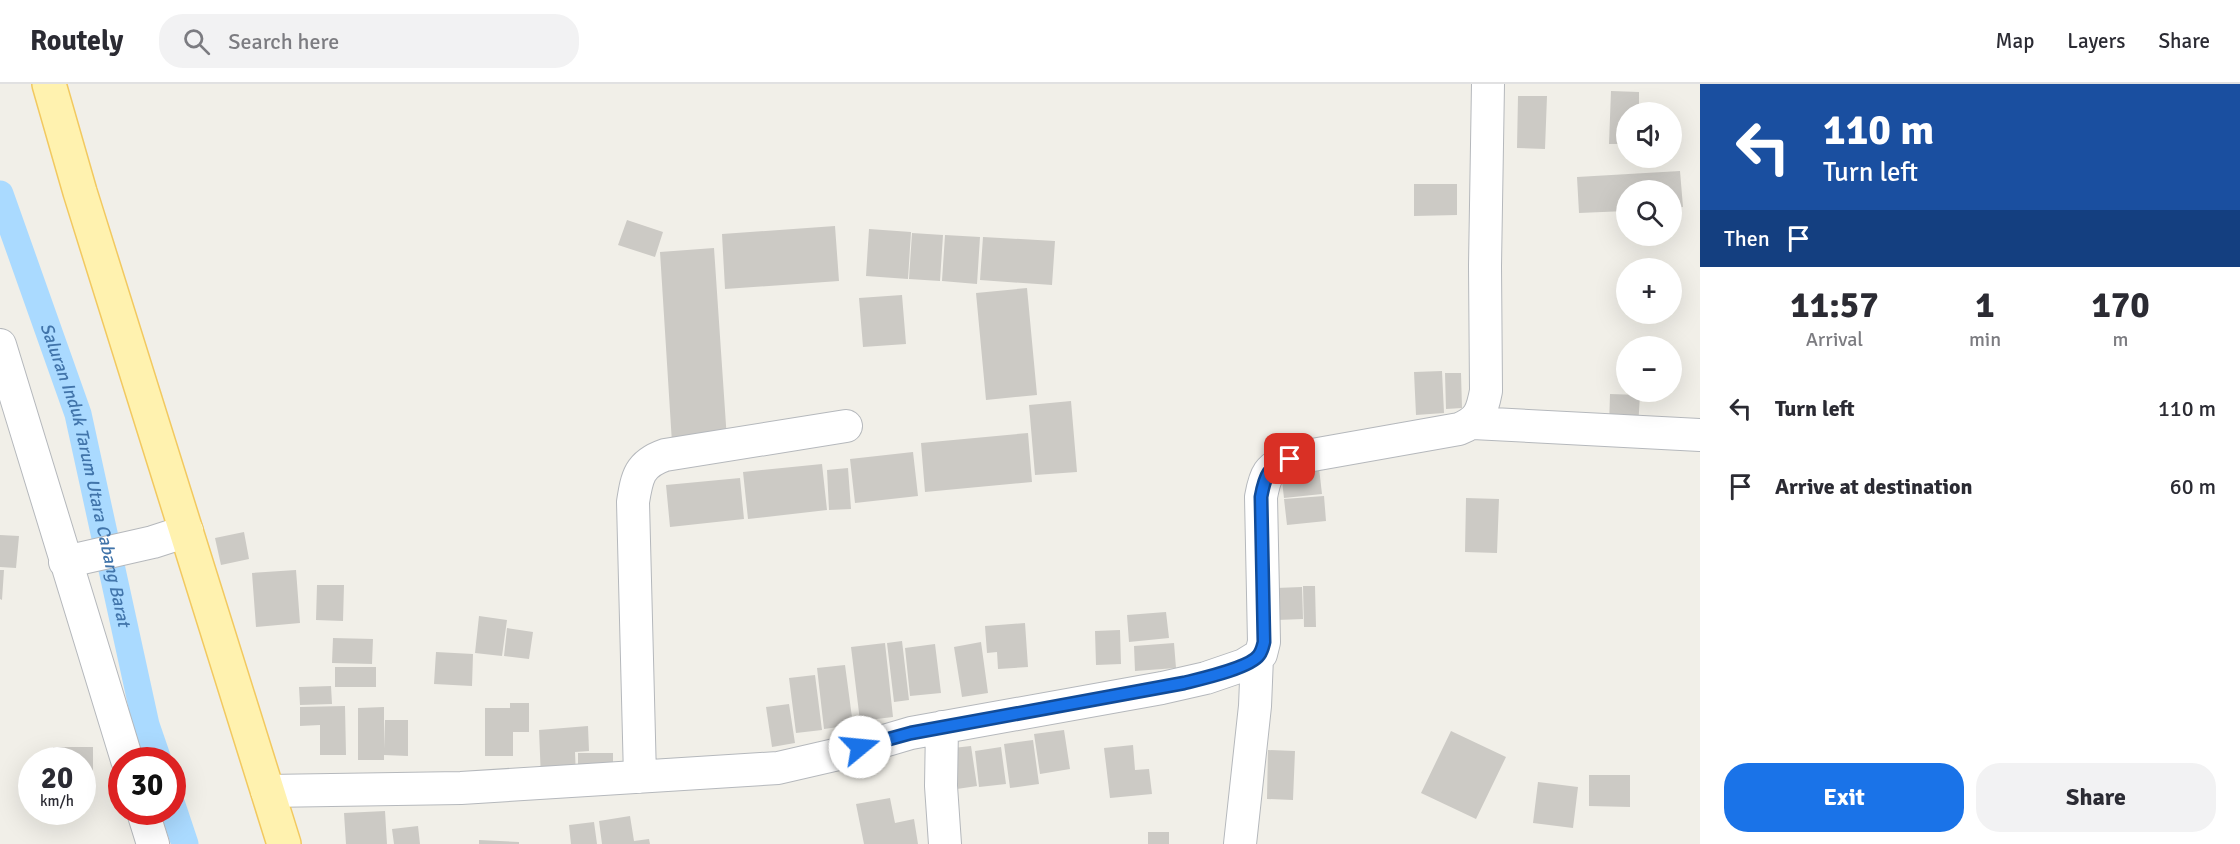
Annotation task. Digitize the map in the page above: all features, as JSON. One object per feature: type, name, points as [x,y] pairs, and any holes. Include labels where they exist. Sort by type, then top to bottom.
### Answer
[{"type":"main road","points":[[49,84],[80,192],[284,844]]},
{"type":"street","points":[[1473,423],[1483,405],[1486,391],[1485,266],[1488,84]]},
{"type":"street","points":[[0,345],[72,561],[123,747]]},
{"type":"street","points":[[267,791],[461,788],[778,768],[911,733],[1173,686],[1206,678],[1244,665],[1261,654],[1264,642],[1261,497],[1266,477],[1276,464],[1290,459],[1459,429],[1473,423],[1700,435]]},
{"type":"street","points":[[640,777],[633,502],[636,482],[643,468],[652,460],[665,455],[846,426]]},
{"type":"street","points":[[72,561],[153,542],[187,531]]},
{"type":"street","points":[[1240,844],[1255,706],[1257,657]]},
{"type":"street","points":[[942,727],[945,844]]},
{"type":"street","points":[[147,825],[153,844]]},
{"type":"building","points":[[1611,91],[1639,92],[1639,102],[1616,102],[1616,144],[1609,144]]},
{"type":"building","points":[[1518,96],[1547,96],[1545,149],[1517,148]]},
{"type":"building","points":[[1680,171],[1681,180],[1616,180],[1616,211],[1579,213],[1577,177]]},
{"type":"building","points":[[1414,184],[1457,184],[1457,215],[1414,216]]},
{"type":"building","points":[[627,220],[663,232],[655,257],[618,245]]},
{"type":"building","points":[[835,226],[839,281],[725,289],[722,234]]},
{"type":"building","points":[[869,229],[911,232],[908,279],[866,276]]},
{"type":"building","points":[[912,233],[943,235],[940,281],[909,279]]},
{"type":"building","points":[[945,235],[980,237],[977,284],[942,281]]},
{"type":"building","points":[[983,237],[1055,241],[1052,285],[980,280]]},
{"type":"building","points":[[714,248],[727,440],[672,443],[660,252]]},
{"type":"building","points":[[1027,288],[1037,395],[986,400],[976,293]]},
{"type":"building","points":[[902,295],[906,344],[863,347],[859,298]]},
{"type":"building","points":[[1442,371],[1444,413],[1416,415],[1414,372]]},
{"type":"building","points":[[1445,373],[1461,373],[1462,408],[1446,409]]},
{"type":"building","points":[[1610,394],[1616,394],[1616,402],[1640,402],[1638,428],[1609,427]]},
{"type":"building","points":[[1071,401],[1077,472],[1035,475],[1029,405]]},
{"type":"building","points":[[1028,433],[1032,482],[925,492],[921,443]]},
{"type":"building","points":[[913,452],[918,496],[855,503],[850,459]]},
{"type":"building","points":[[822,464],[827,510],[748,519],[743,472]]},
{"type":"building","points":[[848,468],[851,509],[829,510],[827,470]]},
{"type":"building","points":[[1319,468],[1322,494],[1284,498],[1281,472]]},
{"type":"building","points":[[740,478],[744,519],[670,527],[666,485]]},
{"type":"building","points":[[1324,496],[1326,521],[1287,525],[1284,499]]},
{"type":"building","points":[[1466,498],[1499,499],[1497,553],[1465,552]]},
{"type":"building","points":[[244,532],[249,559],[221,565],[215,538]]},
{"type":"building","points":[[0,535],[19,536],[16,568],[0,567]]},
{"type":"building","points":[[0,570],[4,570],[2,600],[0,599]]},
{"type":"building","points":[[296,570],[300,623],[256,627],[252,573]]},
{"type":"building","points":[[317,585],[344,585],[343,621],[316,620]]},
{"type":"building","points":[[1303,586],[1315,586],[1316,627],[1304,627]]},
{"type":"building","points":[[1302,587],[1303,619],[1277,620],[1276,588]]},
{"type":"building","points":[[1166,612],[1169,638],[1129,642],[1127,615]]},
{"type":"building","points":[[479,616],[507,620],[502,656],[475,653]]},
{"type":"building","points":[[1025,623],[1028,667],[998,669],[997,652],[987,653],[985,626]]},
{"type":"building","points":[[507,628],[533,632],[529,659],[504,656]]},
{"type":"building","points":[[1120,630],[1121,664],[1096,665],[1095,631]]},
{"type":"building","points":[[333,638],[373,639],[372,664],[332,663]]},
{"type":"building","points":[[902,641],[909,700],[894,702],[887,643]]},
{"type":"building","points":[[981,642],[988,693],[962,697],[954,647]]},
{"type":"building","points":[[885,643],[893,717],[860,721],[851,647]]},
{"type":"building","points":[[1174,643],[1176,668],[1135,671],[1134,646]]},
{"type":"building","points":[[935,644],[941,693],[910,696],[905,648]]},
{"type":"building","points":[[436,652],[473,654],[472,686],[434,684]]},
{"type":"building","points":[[845,665],[853,725],[824,729],[817,668]]},
{"type":"building","points":[[335,667],[376,667],[376,687],[335,687]]},
{"type":"building","points":[[815,675],[822,730],[796,733],[789,678]]},
{"type":"building","points":[[331,686],[332,704],[300,705],[299,687]]},
{"type":"building","points":[[510,703],[529,703],[529,732],[513,732],[513,756],[485,756],[485,708],[510,708]]},
{"type":"building","points":[[789,704],[795,743],[772,747],[766,707]]},
{"type":"building","points":[[345,706],[346,755],[320,755],[320,725],[300,726],[300,707]]},
{"type":"building","points":[[384,707],[384,749],[385,720],[408,720],[408,756],[384,755],[384,760],[358,760],[358,708]]},
{"type":"building","points":[[588,726],[589,751],[575,752],[576,776],[541,778],[539,730]]},
{"type":"building","points":[[1064,730],[1070,769],[1040,774],[1034,734]]},
{"type":"building","points":[[1451,731],[1506,757],[1476,819],[1421,793]]},
{"type":"building","points":[[1033,740],[1039,784],[1010,788],[1004,744]]},
{"type":"building","points":[[1133,745],[1135,770],[1149,769],[1152,794],[1110,798],[1104,748]]},
{"type":"building","points":[[971,746],[977,786],[950,790],[944,749]]},
{"type":"building","points":[[1001,747],[1006,784],[979,787],[975,751]]},
{"type":"building","points":[[1268,750],[1295,751],[1293,800],[1267,799]]},
{"type":"building","points":[[578,753],[613,753],[613,767],[578,767]]},
{"type":"building","points":[[1589,775],[1630,775],[1630,807],[1589,806]]},
{"type":"building","points":[[1538,782],[1578,787],[1573,828],[1533,823]]},
{"type":"building","points":[[890,798],[895,823],[914,819],[918,844],[864,844],[856,804]]},
{"type":"building","points":[[385,811],[387,844],[346,844],[344,813]]},
{"type":"building","points":[[630,816],[634,841],[649,839],[650,844],[602,844],[599,821]]},
{"type":"building","points":[[594,822],[597,844],[571,844],[569,825]]},
{"type":"building","points":[[418,826],[420,844],[394,844],[392,829]]},
{"type":"building","points":[[1148,832],[1169,832],[1169,844],[1148,844]]},
{"type":"building","points":[[479,840],[519,842],[519,844],[479,844]]},
{"type":"waterway","name":"Saluran Induk Tarum Utara Cabang Barat","points":[[0,194],[78,414],[146,725],[154,747]]},
{"type":"waterway","name":"Saluran Induk Tarum Utara Cabang Barat","points":[[179,825],[185,844]]},
{"type":"route","points":[[860,747],[911,733],[1162,688],[1206,678],[1244,665],[1257,657],[1261,654],[1264,642],[1261,497],[1266,477],[1271,469],[1276,464],[1290,459]]}]
